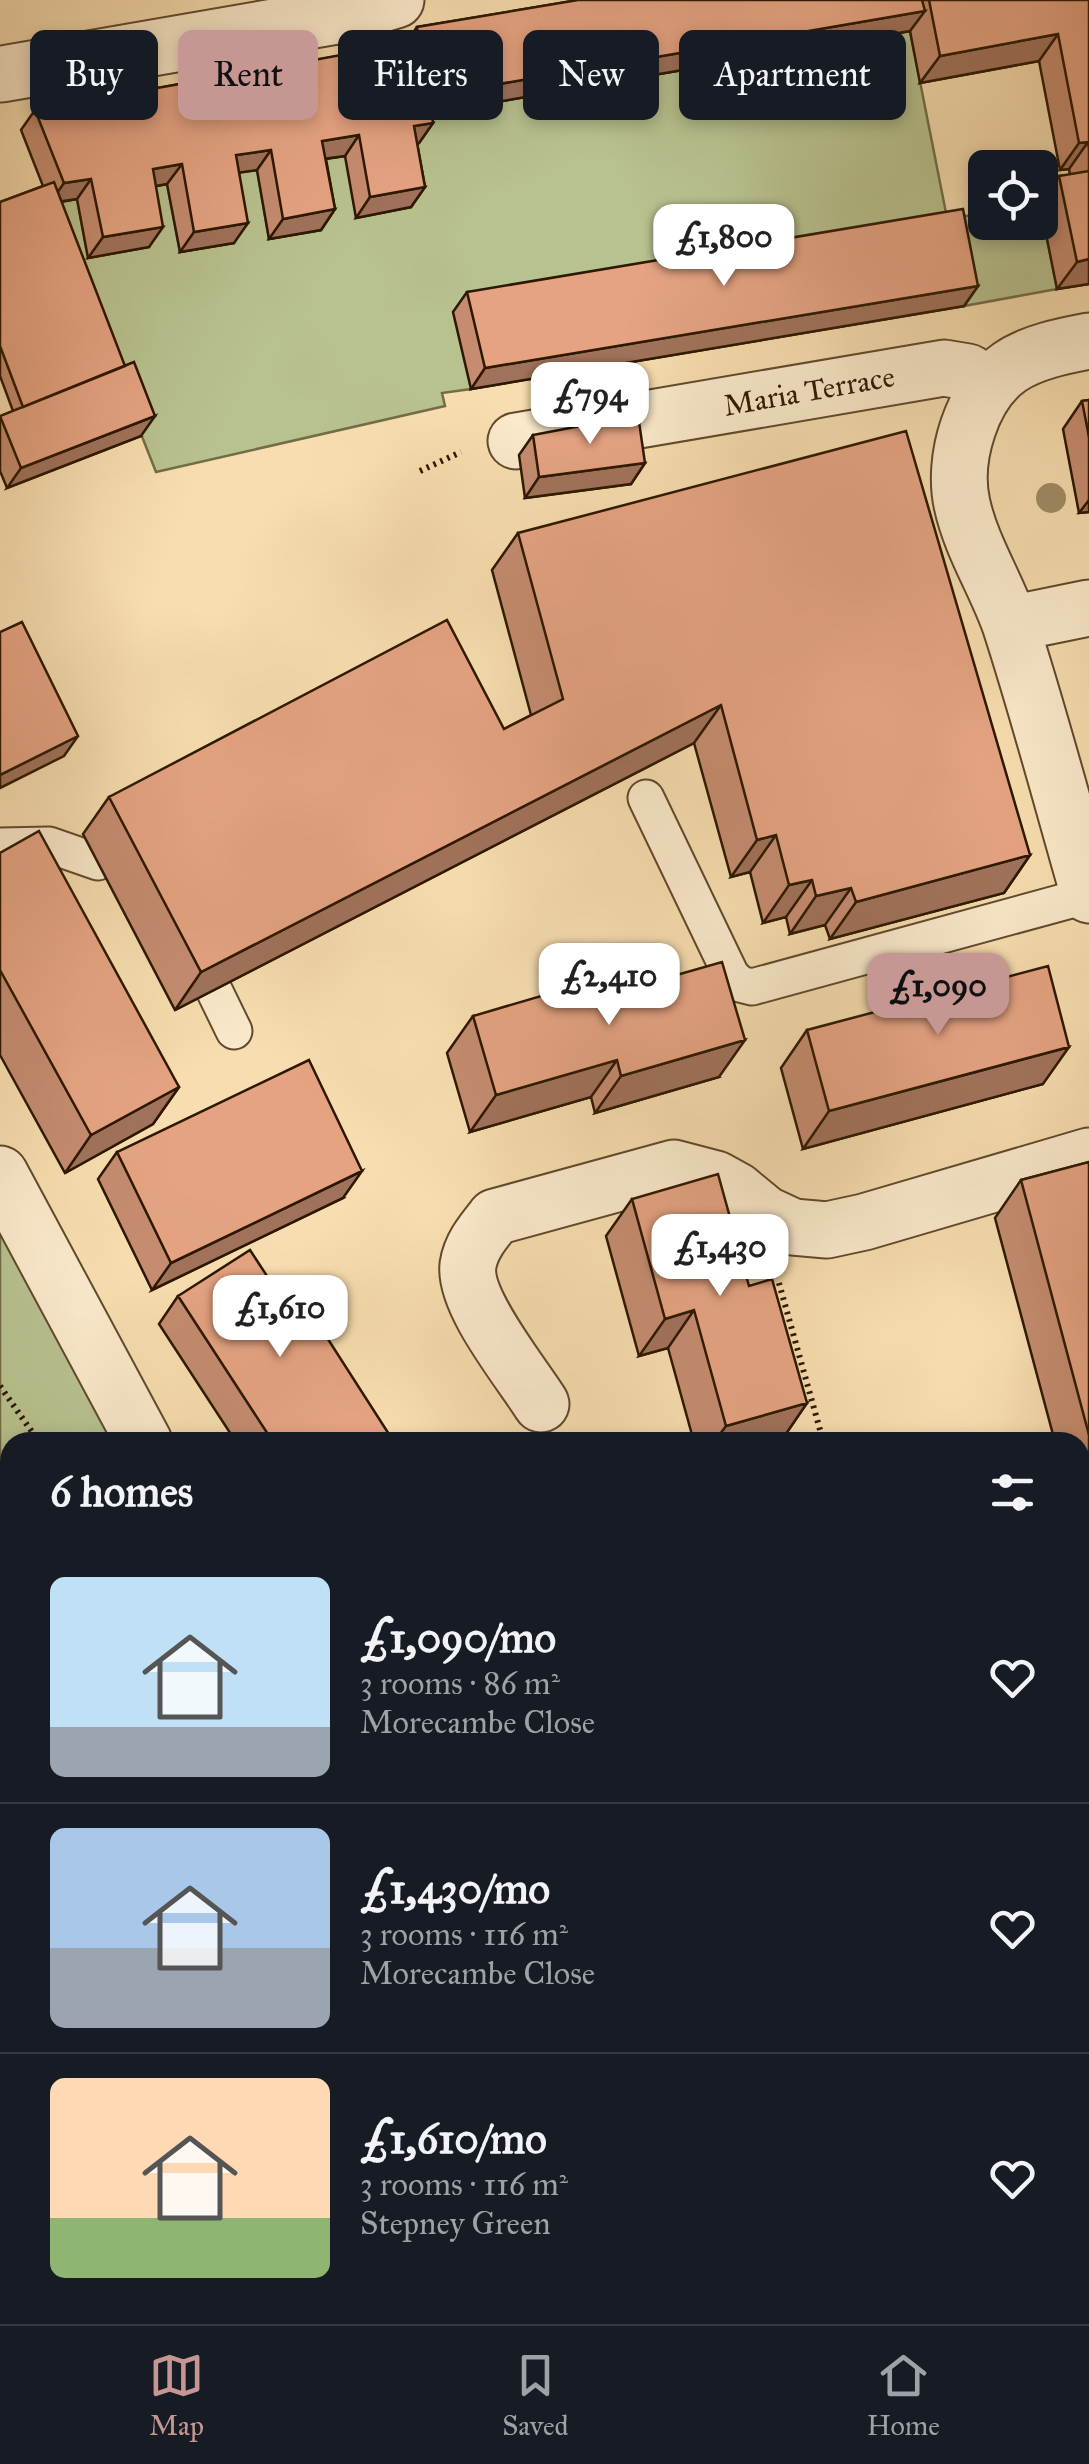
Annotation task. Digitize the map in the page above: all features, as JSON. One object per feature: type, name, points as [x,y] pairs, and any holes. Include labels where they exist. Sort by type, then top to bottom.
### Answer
[{"type":"street","points":[[2,74],[348,14],[396,0]]},
{"type":"street","points":[[1089,341],[1052,349],[1012,366],[989,386],[970,423],[958,478],[967,521],[1010,624],[1089,895]]},
{"type":"street","name":"Maria Terrace","points":[[516,441],[944,368],[968,372],[989,386]]},
{"type":"street","points":[[1010,624],[1089,608]]},
{"type":"street","points":[[541,1404],[470,1287],[468,1266],[476,1240],[495,1218],[674,1168],[716,1179],[764,1214],[793,1227],[828,1230],[1089,1156]]},
{"type":"street","points":[[0,1174],[139,1432]]},
{"type":"lane","points":[[646,798],[731,975],[740,984],[752,986],[1089,895]]},
{"type":"lane","points":[[0,846],[49,845],[98,862]]},
{"type":"lane","points":[[214,990],[234,1031]]},
{"type":"path","points":[[420,471],[463,451]]},
{"type":"path","points":[[764,1214],[820,1432]]},
{"type":"path","points":[[0,1386],[32,1432]]},
{"type":"green space","points":[[910,31],[947,218],[968,216],[968,240],[1047,240],[1057,289],[964,306],[949,230],[471,389],[442,393],[445,406],[156,472],[50,203],[77,199],[88,257],[139,189],[167,184],[180,252],[233,243],[222,175],[257,170],[269,239],[321,229],[308,161],[345,155],[408,120],[503,120],[503,101],[523,97],[523,120],[659,120],[659,74],[679,71],[679,120],[906,120],[906,32]]},
{"type":"green space","points":[[0,1227],[113,1432],[0,1432]]},
{"type":"building","points":[[578,0],[922,0],[925,11],[814,30],[679,30],[679,53],[659,57],[659,30],[523,30],[523,80],[503,83],[503,30],[417,27]]},
{"type":"building","points":[[929,0],[1089,0],[1089,148],[1088,142],[1079,143],[1058,34],[940,56]]},
{"type":"building","points":[[338,56],[338,120],[433,120],[414,126],[425,187],[370,197],[359,135],[322,141],[335,209],[283,219],[271,150],[236,155],[248,223],[194,232],[182,164],[153,169],[163,227],[103,237],[91,179],[64,183],[39,120],[158,120],[158,88],[178,84],[178,120],[318,120],[318,59]]},
{"type":"building","points":[[1089,171],[1089,259],[1077,262],[1059,176]]},
{"type":"building","points":[[54,182],[125,366],[23,407],[0,346],[0,202]]},
{"type":"building","points":[[963,209],[978,286],[485,368],[467,292]]},
{"type":"building","points":[[134,362],[155,416],[21,468],[0,416]]},
{"type":"building","points":[[1089,400],[1089,437],[1082,401]]},
{"type":"building","points":[[638,415],[645,463],[539,477],[533,435]]},
{"type":"building","points":[[906,431],[1030,855],[856,902],[851,888],[816,896],[812,880],[789,885],[776,835],[757,840],[721,705],[201,972],[109,797],[447,620],[504,729],[563,699],[518,533]]},
{"type":"building","points":[[22,622],[78,736],[0,775],[0,632]]},
{"type":"building","points":[[39,831],[179,1087],[91,1135],[0,970],[0,853]]},
{"type":"building","points":[[722,962],[745,1040],[621,1076],[617,1060],[496,1095],[473,1016],[599,979],[603,996]]},
{"type":"building","points":[[1048,966],[1069,1047],[829,1111],[807,1030]]},
{"type":"building","points":[[309,1060],[362,1171],[171,1263],[117,1152]]},
{"type":"building","points":[[1089,1162],[1089,1432],[1088,1432],[1021,1180]]},
{"type":"building","points":[[718,1174],[749,1286],[772,1279],[807,1403],[726,1426],[694,1310],[665,1319],[632,1199]]},
{"type":"building","points":[[250,1250],[303,1331],[317,1322],[388,1432],[266,1432],[178,1296]]}]
